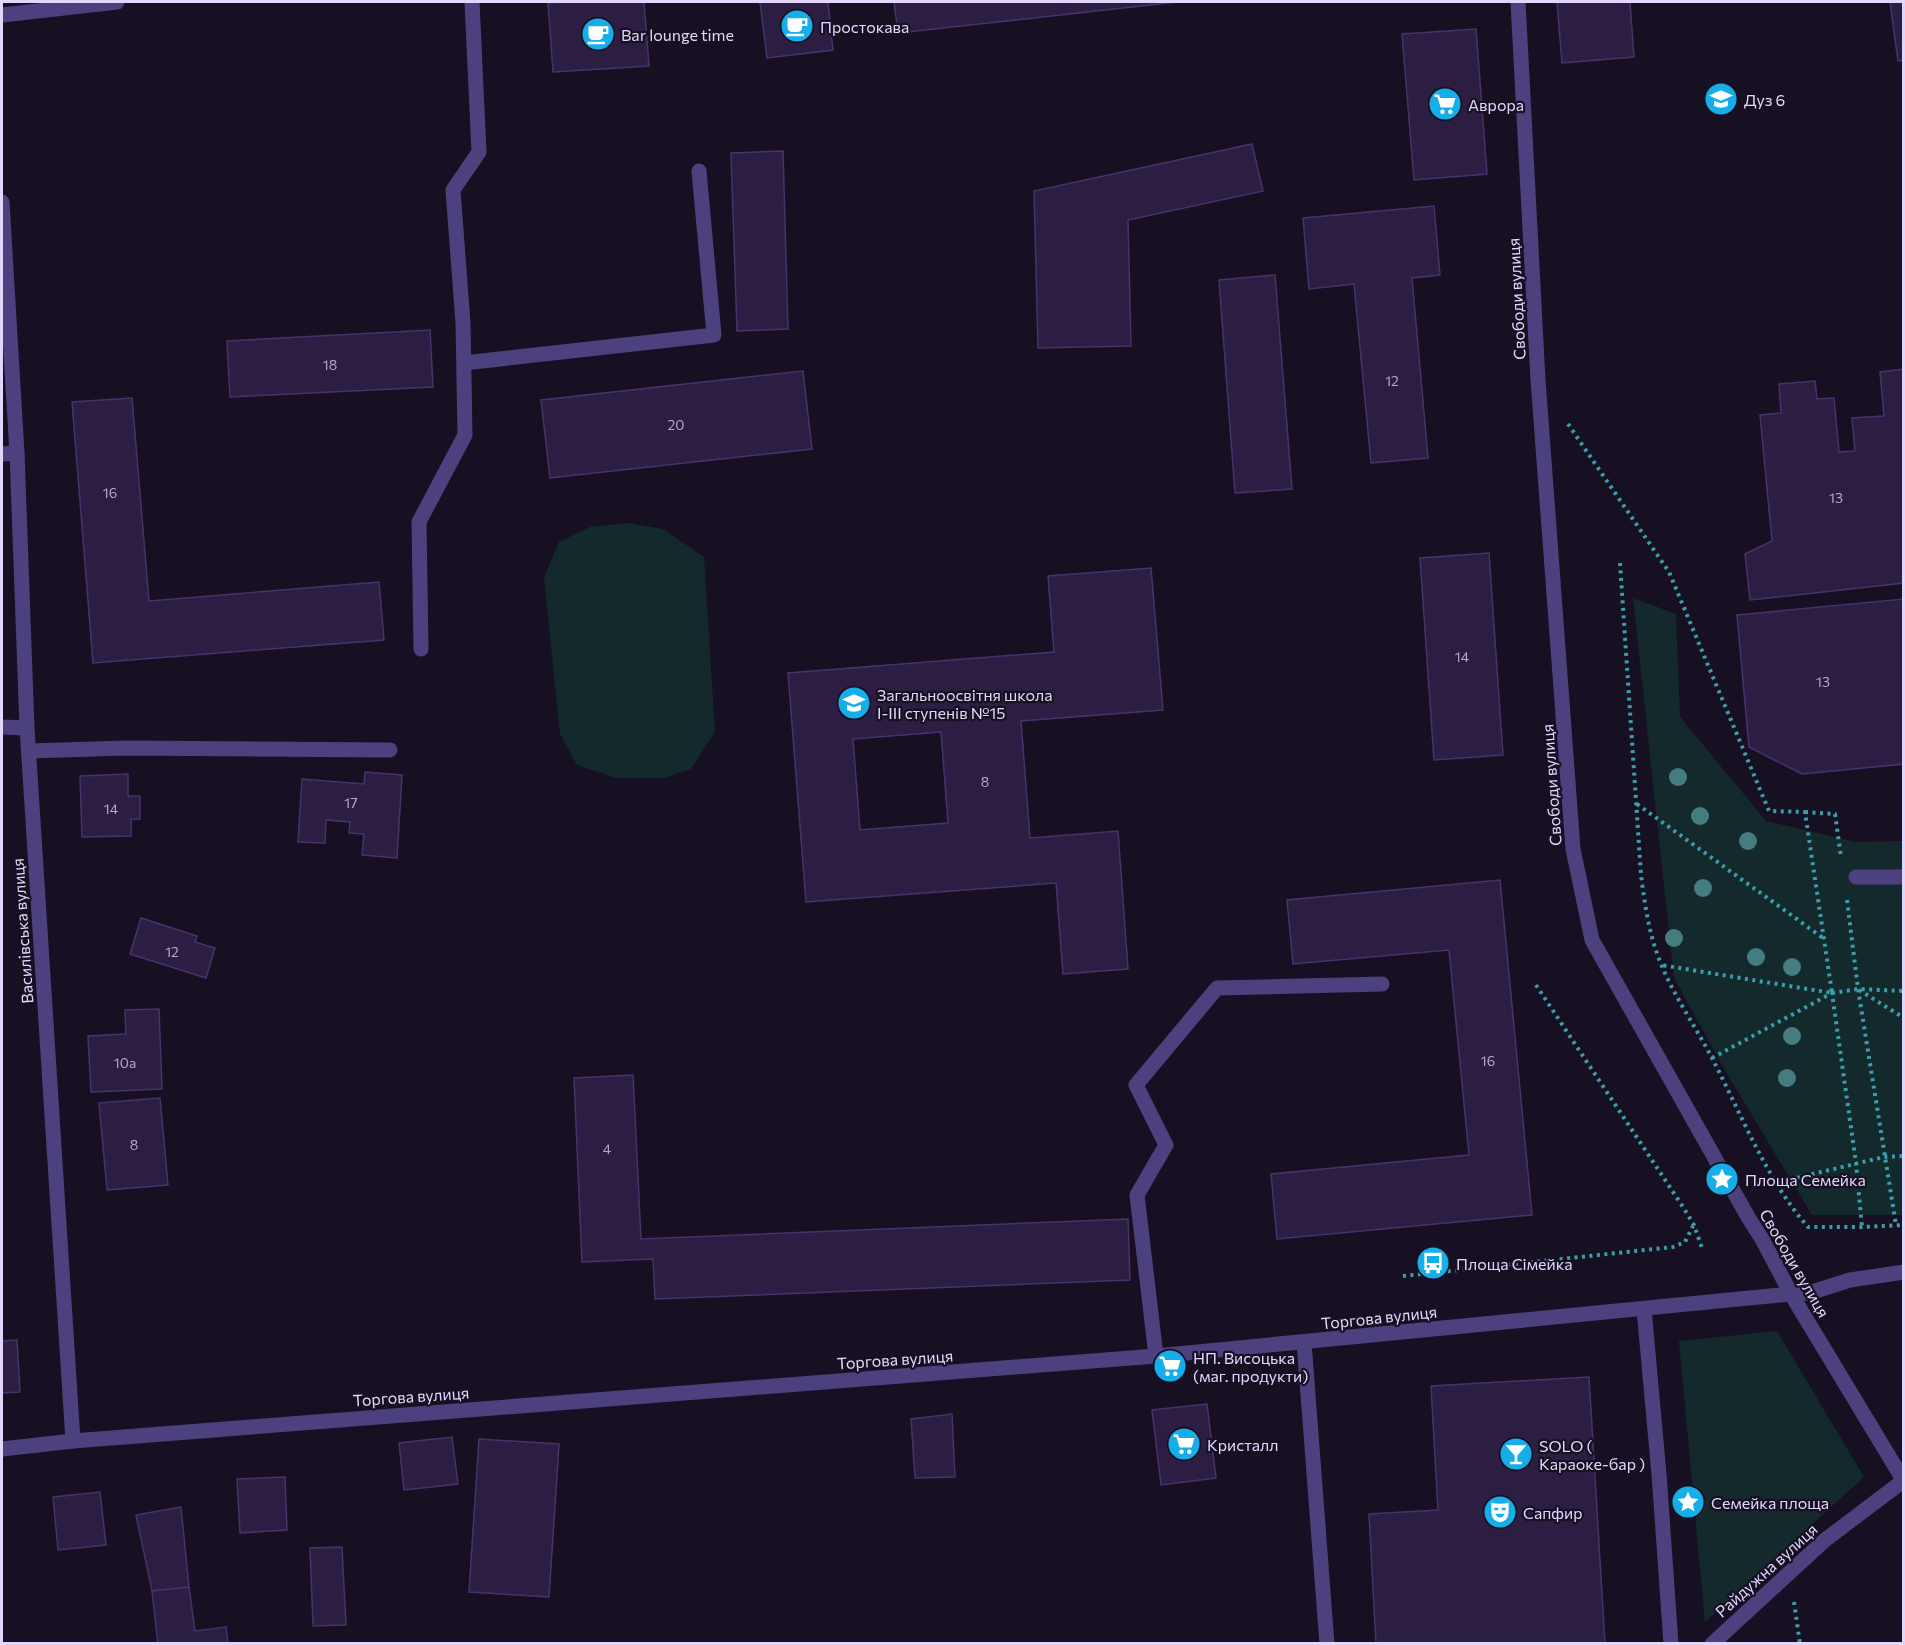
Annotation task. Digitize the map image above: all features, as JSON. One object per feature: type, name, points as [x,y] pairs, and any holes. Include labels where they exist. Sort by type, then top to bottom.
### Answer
[{"type":"street","points":[[2,15],[117,2]]},
{"type":"street","points":[[421,649],[419,522],[465,435],[463,323],[453,190],[479,152],[472,2]]},
{"type":"street","name":"Свободи вулиця","points":[[1518,2],[1538,380],[1573,839],[1592,940],[1791,1294],[1904,1481]]},
{"type":"street","points":[[464,363],[714,335],[699,171]]},
{"type":"street","name":"Василівська вулиця","points":[[2,202],[17,453],[28,751],[73,1441]]},
{"type":"street","points":[[2,454],[17,453]]},
{"type":"street","points":[[2,727],[27,728]]},
{"type":"street","points":[[28,751],[126,748],[390,750]]},
{"type":"street","points":[[1856,877],[1904,877]]},
{"type":"street","points":[[1156,1356],[1137,1195],[1166,1145],[1136,1085],[1217,988],[1382,984]]},
{"type":"street","name":"Торгова вулиця","points":[[2,1449],[73,1441],[1156,1356],[1809,1293],[1850,1280],[1904,1272]]},
{"type":"street","points":[[1644,1310],[1671,1644]]},
{"type":"street","points":[[1304,1342],[1327,1644]]},
{"type":"street","name":"Райдужна вулиця","points":[[1712,1644],[1825,1540],[1904,1481]]},
{"type":"path","points":[[1564,419],[1669,573],[1769,811],[1805,812],[1856,1163],[1862,1227]]},
{"type":"path","points":[[1620,563],[1641,875],[1647,921],[1661,965],[1712,1058],[1775,1183],[1808,1227],[1904,1225]]},
{"type":"path","points":[[1637,804],[1824,939]]},
{"type":"path","points":[[1661,965],[1832,993],[1858,989],[1904,991]]},
{"type":"path","points":[[1536,985],[1694,1225],[1703,1251]]},
{"type":"path","points":[[1858,989],[1904,1018]]},
{"type":"path","points":[[1858,989],[1896,1226]]},
{"type":"path","points":[[1712,1058],[1832,993]]},
{"type":"path","points":[[1775,1183],[1884,1157],[1904,1156]]},
{"type":"path","points":[[1402,1276],[1673,1247],[1685,1242],[1694,1225]]},
{"type":"path","points":[[1790,1572],[1800,1644]]},
{"type":"green space","points":[[628,523],[663,529],[704,557],[715,732],[691,769],[664,778],[616,778],[577,765],[560,734],[544,577],[559,542],[590,527]]},
{"type":"green space","points":[[1633,598],[1676,614],[1680,717],[1766,821],[1856,842],[1903,841],[1903,1215],[1812,1215],[1726,1072],[1674,978]]},
{"type":"green space","points":[[1777,1331],[1864,1477],[1705,1622],[1679,1341]]},
{"type":"building","name":"Bar lounge time","points":[[644,2],[649,66],[553,72],[548,3]]},
{"type":"building","name":"Простокава","points":[[760,2],[828,2],[833,50],[767,58]]},
{"type":"building","points":[[894,2],[1177,2],[898,33]]},
{"type":"building","points":[[1557,2],[1630,2],[1634,57],[1562,63]]},
{"type":"building","points":[[1890,2],[1904,2],[1904,60],[1898,61]]},
{"type":"building","points":[[1476,29],[1487,174],[1414,180],[1402,34]]},
{"type":"building","points":[[1252,144],[1263,191],[1128,220],[1131,346],[1038,348],[1034,191]]},
{"type":"building","points":[[783,151],[788,329],[737,331],[731,153]]},
{"type":"building","points":[[1434,206],[1440,275],[1412,278],[1428,458],[1371,463],[1354,284],[1309,289],[1303,218]]},
{"type":"building","points":[[1275,275],[1292,489],[1235,493],[1219,280]]},
{"type":"building","points":[[430,330],[433,387],[230,397],[227,341]]},
{"type":"building","points":[[1904,369],[1904,583],[1750,600],[1745,554],[1772,541],[1760,415],[1781,413],[1779,384],[1815,381],[1817,399],[1834,398],[1839,452],[1855,451],[1852,418],[1884,416],[1880,372]]},
{"type":"building","points":[[803,371],[812,449],[550,478],[541,400]]},
{"type":"building","points":[[132,398],[149,601],[379,582],[384,640],[93,663],[72,402]]},
{"type":"building","points":[[1489,553],[1503,755],[1434,760],[1420,558]]},
{"type":"building","points":[[1151,568],[1163,710],[1021,721],[1030,838],[1118,831],[1128,969],[1063,974],[1056,883],[806,902],[788,673],[1054,652],[1048,576]],"holes":[[[941,732],[948,823],[860,830],[853,739]]]},
{"type":"building","points":[[1904,599],[1904,764],[1802,774],[1749,747],[1737,615]]},
{"type":"building","points":[[365,772],[402,775],[397,858],[362,855],[364,834],[349,833],[350,822],[326,820],[325,843],[298,842],[302,779],[364,784]]},
{"type":"building","points":[[128,774],[128,796],[140,796],[140,819],[131,819],[131,836],[82,837],[80,776]]},
{"type":"building","points":[[1500,880],[1532,1215],[1277,1239],[1271,1174],[1469,1155],[1449,950],[1293,964],[1287,900]]},
{"type":"building","points":[[141,918],[197,936],[195,942],[215,948],[206,978],[130,954]]},
{"type":"building","points":[[159,1009],[162,1089],[91,1092],[88,1036],[126,1034],[125,1010]]},
{"type":"building","points":[[633,1075],[641,1239],[1128,1219],[1130,1280],[655,1299],[653,1259],[582,1262],[574,1078]]},
{"type":"building","points":[[160,1098],[168,1185],[107,1190],[99,1103]]},
{"type":"building","points":[[17,1340],[20,1392],[2,1393],[2,1341]]},
{"type":"building","name":"Сапфир","points":[[1589,1377],[1605,1644],[1376,1644],[1369,1514],[1438,1510],[1431,1386]]},
{"type":"building","name":"Кристалл","points":[[1207,1404],[1216,1478],[1161,1485],[1152,1410]]},
{"type":"building","points":[[952,1414],[955,1477],[915,1478],[911,1419]]},
{"type":"building","points":[[452,1437],[458,1484],[404,1490],[399,1443]]},
{"type":"building","points":[[479,1439],[559,1444],[549,1597],[469,1592]]},
{"type":"building","points":[[285,1477],[287,1530],[240,1533],[237,1479]]},
{"type":"building","points":[[100,1492],[106,1545],[58,1550],[53,1497]]},
{"type":"building","points":[[181,1507],[189,1587],[152,1591],[136,1515]]},
{"type":"building","points":[[342,1547],[346,1625],[313,1626],[310,1548]]},
{"type":"building","points":[[189,1587],[195,1631],[226,1627],[228,1644],[158,1644],[152,1591]]},
{"type":"place","name":"Простокава","points":[[797,26]]},
{"type":"place","name":"Bar lounge time","points":[[598,34]]},
{"type":"place","name":"Дуз 6","points":[[1721,99]]},
{"type":"place","name":"Аврора","points":[[1445,104]]},
{"type":"place","name":"Загальноосвітня школа І-ІІІ ступенів №15","points":[[854,703]]},
{"type":"place","name":"Площа Семейка","points":[[1722,1179]]},
{"type":"place","name":"Площа Сімейка","points":[[1433,1263]]},
{"type":"place","name":"НП. Висоцька (маг. продукти)","points":[[1170,1366]]},
{"type":"place","name":"Кристалл","points":[[1184,1444]]},
{"type":"place","name":"SOLO ( Караоке-бар )","points":[[1516,1454]]},
{"type":"place","name":"Семейка площа","points":[[1688,1502]]},
{"type":"place","name":"Сапфир","points":[[1500,1512]]}]
